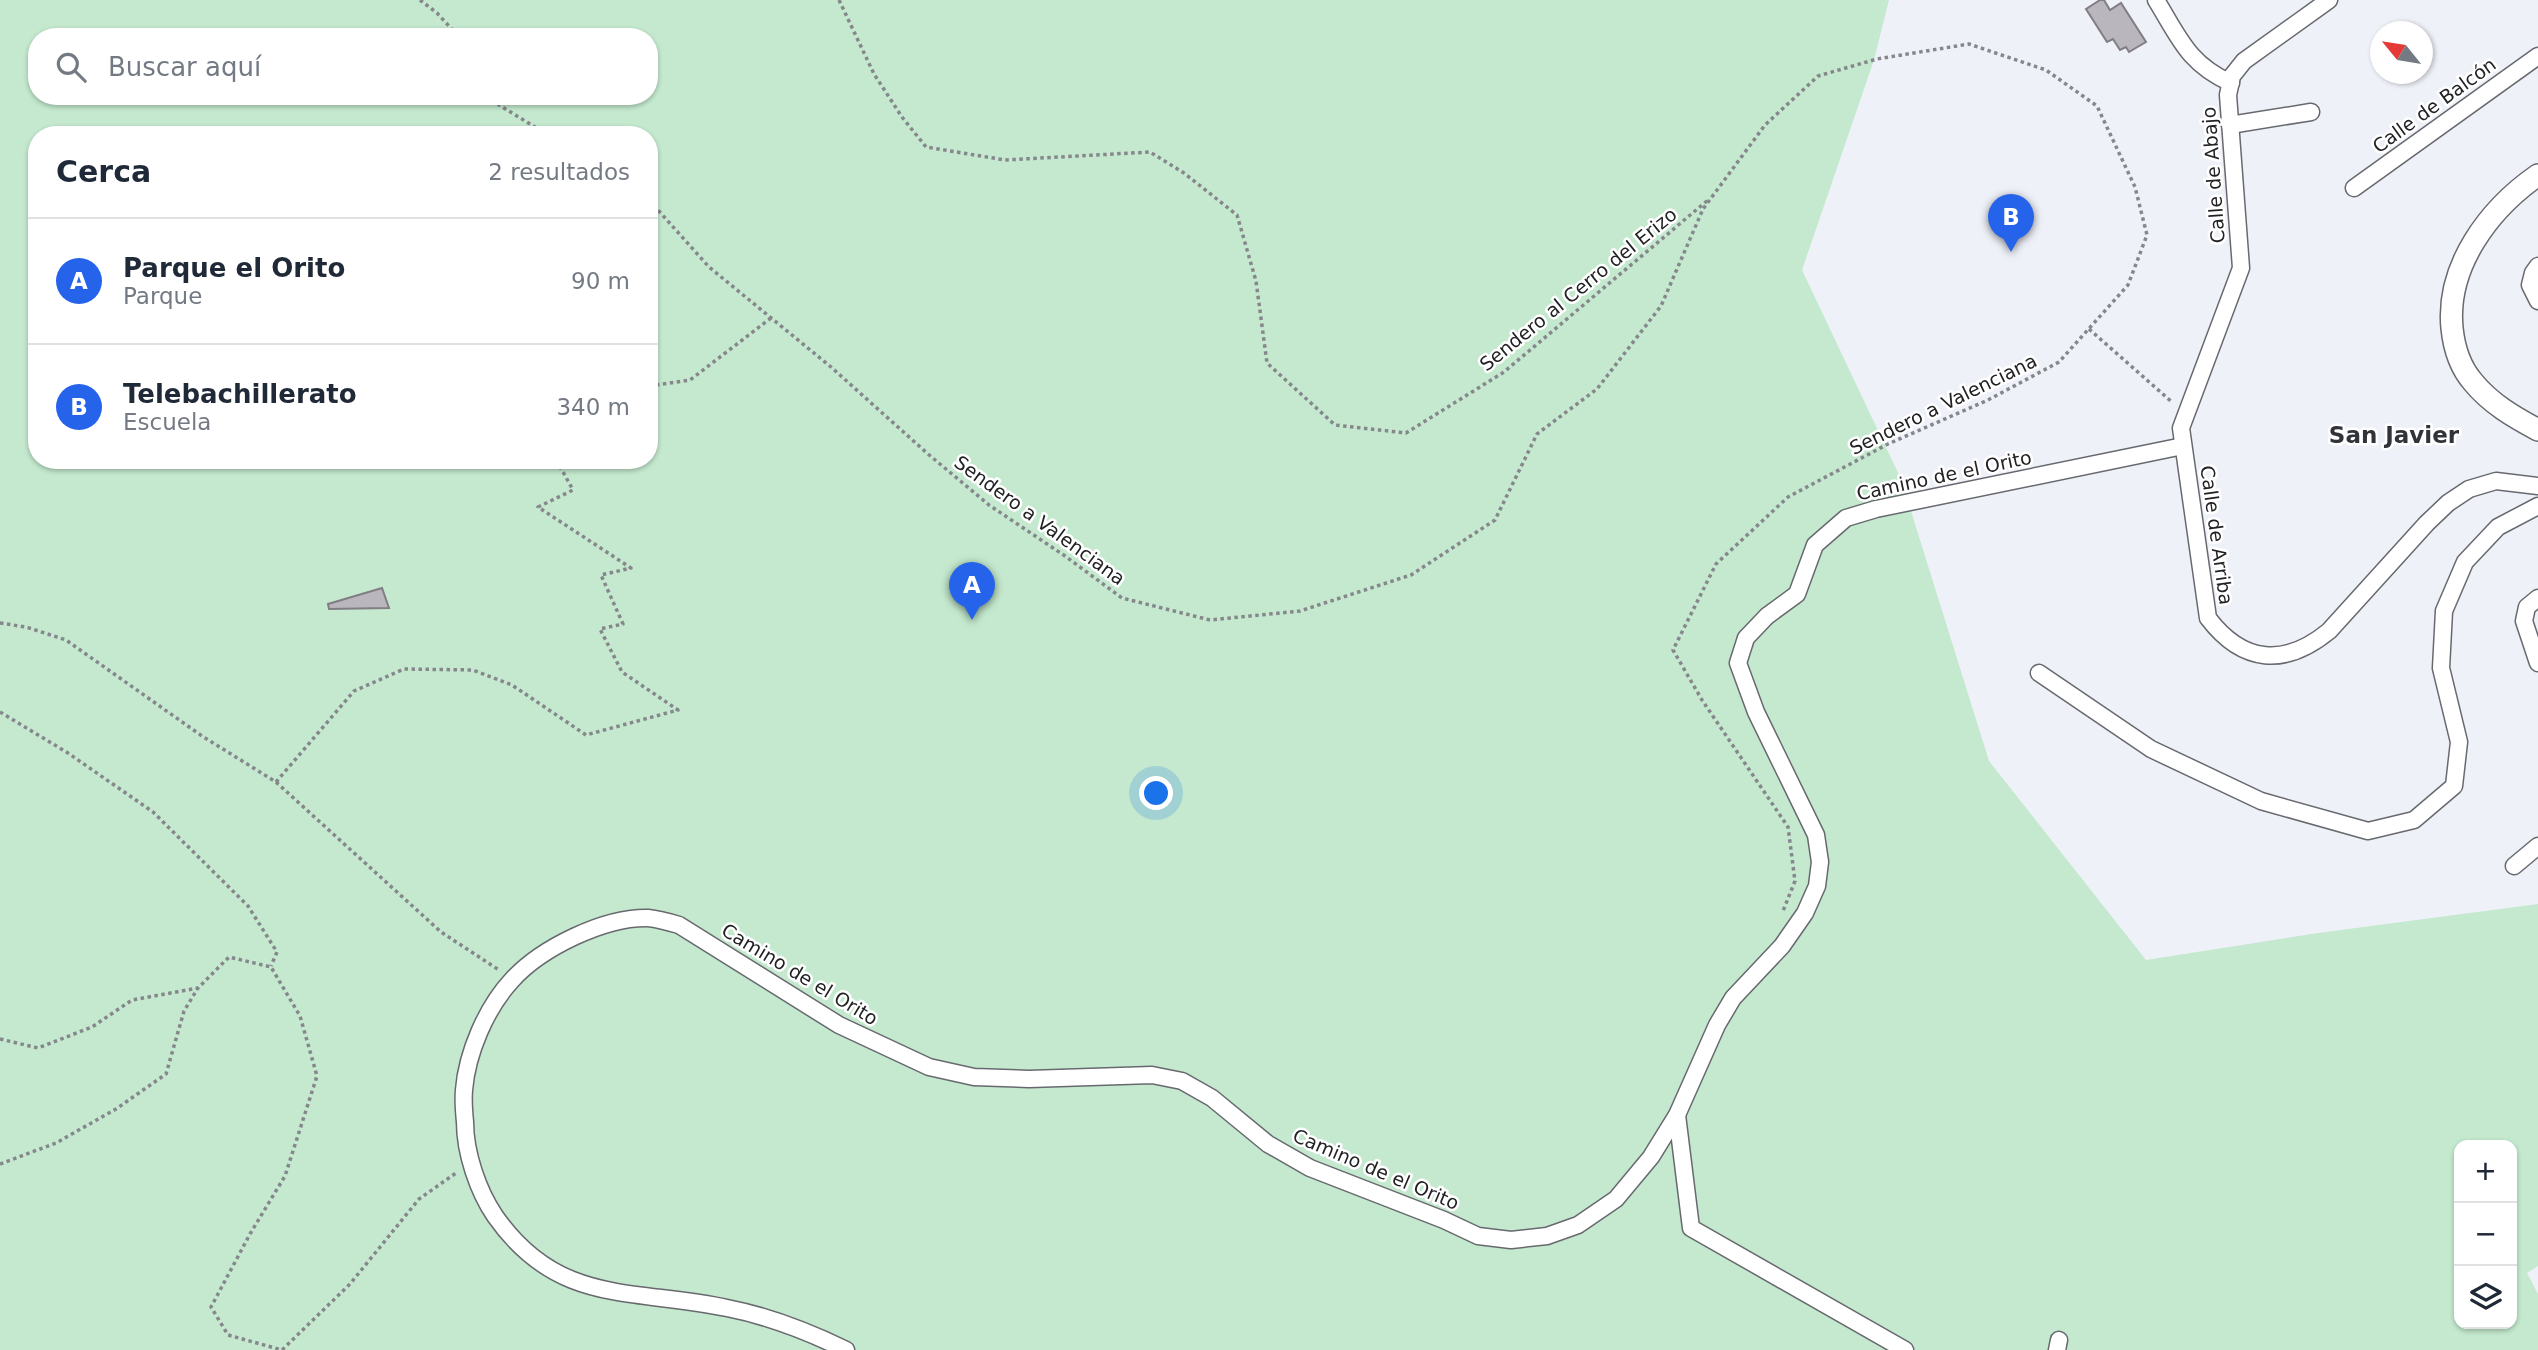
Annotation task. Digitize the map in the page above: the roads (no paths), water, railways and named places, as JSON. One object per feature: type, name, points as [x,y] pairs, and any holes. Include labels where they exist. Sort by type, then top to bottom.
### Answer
[{"type":"street","points":[[2156,0],[2192,58],[2213,75],[2231,83]]},
{"type":"street","name":"Calle de Abajo","points":[[2241,268],[2228,95],[2232,76],[2244,61],[2329,0]]},
{"type":"street","name":"Calle de Balcón","points":[[2354,188],[2538,56]]},
{"type":"street","points":[[2230,125],[2311,112]]},
{"type":"street","points":[[2538,175],[2496,212],[2473,241],[2461,265],[2453,291],[2451,315],[2453,340],[2459,360],[2472,381],[2490,400],[2538,430]]},
{"type":"street","points":[[2538,266],[2530,285],[2538,301]]},
{"type":"street","name":"Calle de Arriba","points":[[2241,268],[2181,428],[2207,618],[2218,632],[2237,646],[2262,655],[2284,656],[2311,645],[2329,631],[2448,503],[2469,489],[2496,481],[2538,486]]},
{"type":"street","name":"Camino de el Orito","points":[[846,1350],[760,1315],[692,1302],[607,1291],[578,1283],[549,1270],[524,1252],[485,1202],[465,1133],[464,1089],[475,1045],[489,1011],[512,979],[544,955],[579,935],[614,921],[649,918],[679,925],[839,1025],[929,1067],[974,1077],[1029,1079],[1152,1075],[1182,1081],[1212,1098],[1268,1144],[1310,1168],[1478,1236],[1511,1240],[1547,1236],[1578,1224],[1616,1199],[1651,1157],[1677,1115],[1707,1048],[1733,999],[1782,946],[1805,913],[1816,886],[1819,862],[1816,835],[1756,712],[1738,663],[1746,638],[1767,616],[1797,594],[1815,545],[1846,518],[1876,509],[2183,446]]},
{"type":"street","points":[[2039,673],[2151,749],[2261,802],[2368,831],[2414,820],[2454,786],[2459,742],[2441,668],[2444,611],[2465,562],[2498,527],[2538,506]]},
{"type":"street","points":[[2538,598],[2527,607],[2524,621],[2538,663]]},
{"type":"street","points":[[2514,866],[2538,846]]},
{"type":"street","points":[[1677,1115],[1690,1228],[1905,1350]]},
{"type":"place","name":"Telebachillerato","points":[[2011,252]]},
{"type":"place","name":"Parque el Orito","points":[[972,620]]},
{"type":"district","name":"San Javier","points":[[2394,435]]}]
